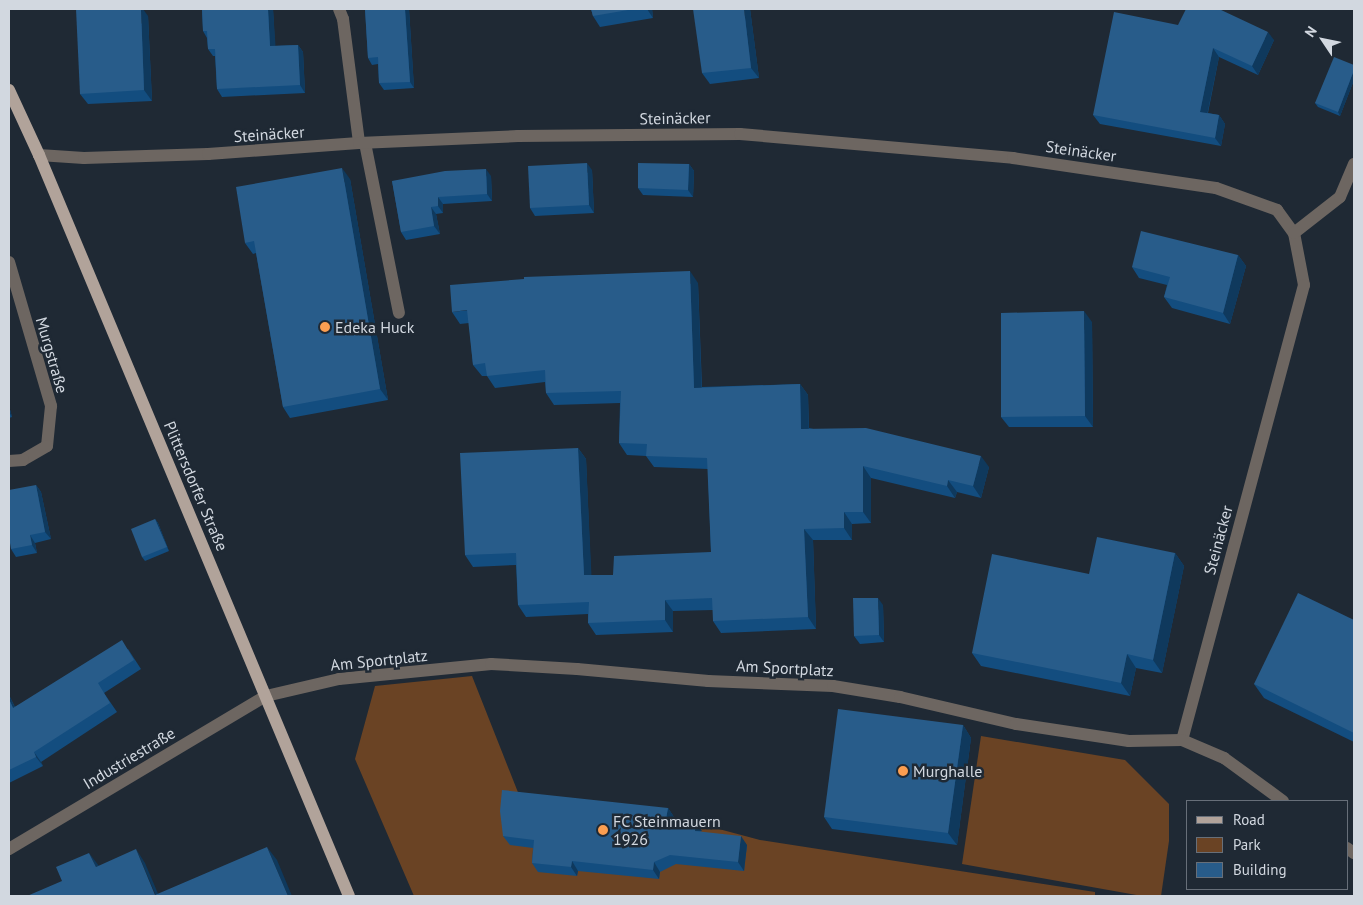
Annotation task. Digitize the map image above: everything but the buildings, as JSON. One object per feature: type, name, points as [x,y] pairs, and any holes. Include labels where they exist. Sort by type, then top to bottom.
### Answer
[{"type":"main road","name":"Plittersdorfer Straße","points":[[9,90],[39,155],[349,896]]},
{"type":"street","points":[[339,9],[343,19],[362,143],[399,313]]},
{"type":"street","name":"Steinäcker","points":[[39,155],[84,158],[208,154],[362,143],[518,136],[740,134],[1013,158],[1216,188],[1276,210],[1294,233],[1304,285],[1182,740]]},
{"type":"street","points":[[1294,233],[1340,197],[1354,164]]},
{"type":"street","name":"Murgstraße","points":[[9,262],[50,406],[47,446],[23,460],[9,461]]},
{"type":"street","name":"Am Sportplatz","points":[[266,696],[339,679],[491,664],[577,669],[708,681],[833,686],[900,697],[1016,724],[1129,741],[1182,740],[1224,758],[1282,800]]},
{"type":"street","name":"Industriestraße","points":[[9,849],[266,696]]},
{"type":"green space","points":[[472,676],[521,800],[674,817],[760,840],[1095,892],[1095,896],[414,896],[355,759],[375,686]]},
{"type":"green space","points":[[981,736],[1125,760],[1169,804],[1169,841],[1161,896],[1142,896],[962,864]]},
{"type":"place","name":"Edeka Huck","points":[[325,327]]},
{"type":"place","name":"Murghalle","points":[[903,771]]},
{"type":"place","name":"FC Steinmauern 1926","points":[[603,830]]}]
